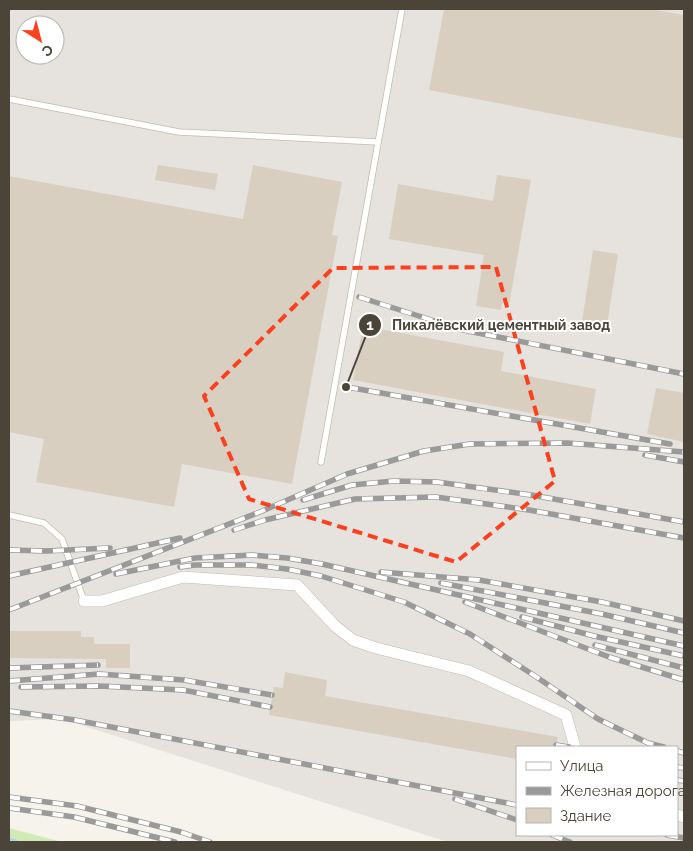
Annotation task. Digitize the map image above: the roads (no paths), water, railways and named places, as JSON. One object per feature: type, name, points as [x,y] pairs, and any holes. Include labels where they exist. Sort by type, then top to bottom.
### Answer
[{"type":"street","points":[[84,601],[102,601],[183,577],[297,585],[335,626],[353,640],[376,648],[469,671],[566,715],[575,746]]},
{"type":"lane","points":[[321,462],[402,9]]},
{"type":"lane","points":[[9,99],[179,132],[378,142]]},
{"type":"lane","points":[[9,514],[44,523],[62,539],[84,601]]},
{"type":"waterway","points":[[9,840],[16,842]]},
{"type":"railway","points":[[359,297],[463,330],[684,374]]},
{"type":"railway","points":[[347,387],[670,444]]},
{"type":"railway","points":[[9,610],[260,512],[347,474],[424,451],[470,444],[567,443],[684,452]]},
{"type":"railway","points":[[645,455],[684,462]]},
{"type":"railway","points":[[303,500],[352,485],[394,481],[437,482],[531,495],[684,522]]},
{"type":"railway","points":[[234,530],[265,520],[355,499],[436,497],[529,510],[684,538]]},
{"type":"railway","points":[[9,576],[180,538]]},
{"type":"railway","points":[[9,550],[46,551],[110,548]]},
{"type":"railway","points":[[116,574],[195,558],[252,555],[287,558],[322,564],[684,646]]},
{"type":"railway","points":[[180,567],[195,565],[252,565],[287,569],[321,576],[404,602],[470,634],[598,719],[648,743],[660,746]]},
{"type":"railway","points":[[381,572],[479,580],[602,602],[684,621]]},
{"type":"railway","points":[[441,583],[602,614],[684,633]]},
{"type":"railway","points":[[465,602],[609,657],[684,680]]},
{"type":"railway","points":[[522,617],[594,636],[684,656]]},
{"type":"railway","points":[[595,645],[684,668]]},
{"type":"railway","points":[[9,668],[98,665]]},
{"type":"railway","points":[[9,681],[99,674],[184,680],[272,695]]},
{"type":"railway","points":[[21,687],[99,686],[183,690],[270,707]]},
{"type":"railway","points":[[9,711],[75,720],[516,805]]},
{"type":"railway","points":[[556,745],[562,746]]},
{"type":"railway","points":[[678,751],[684,753]]},
{"type":"railway","points":[[678,767],[684,768]]},
{"type":"railway","points":[[678,780],[684,781]]},
{"type":"railway","points":[[9,797],[77,806],[181,832],[210,842]]},
{"type":"railway","points":[[455,799],[516,820]]},
{"type":"railway","points":[[9,808],[74,817],[175,842]]},
{"type":"railway","points":[[555,836],[570,842]]},
{"type":"railway","points":[[673,836],[684,838]]},
{"type":"place","name":"Пикалёвский цементный завод","points":[[346,387]]}]
